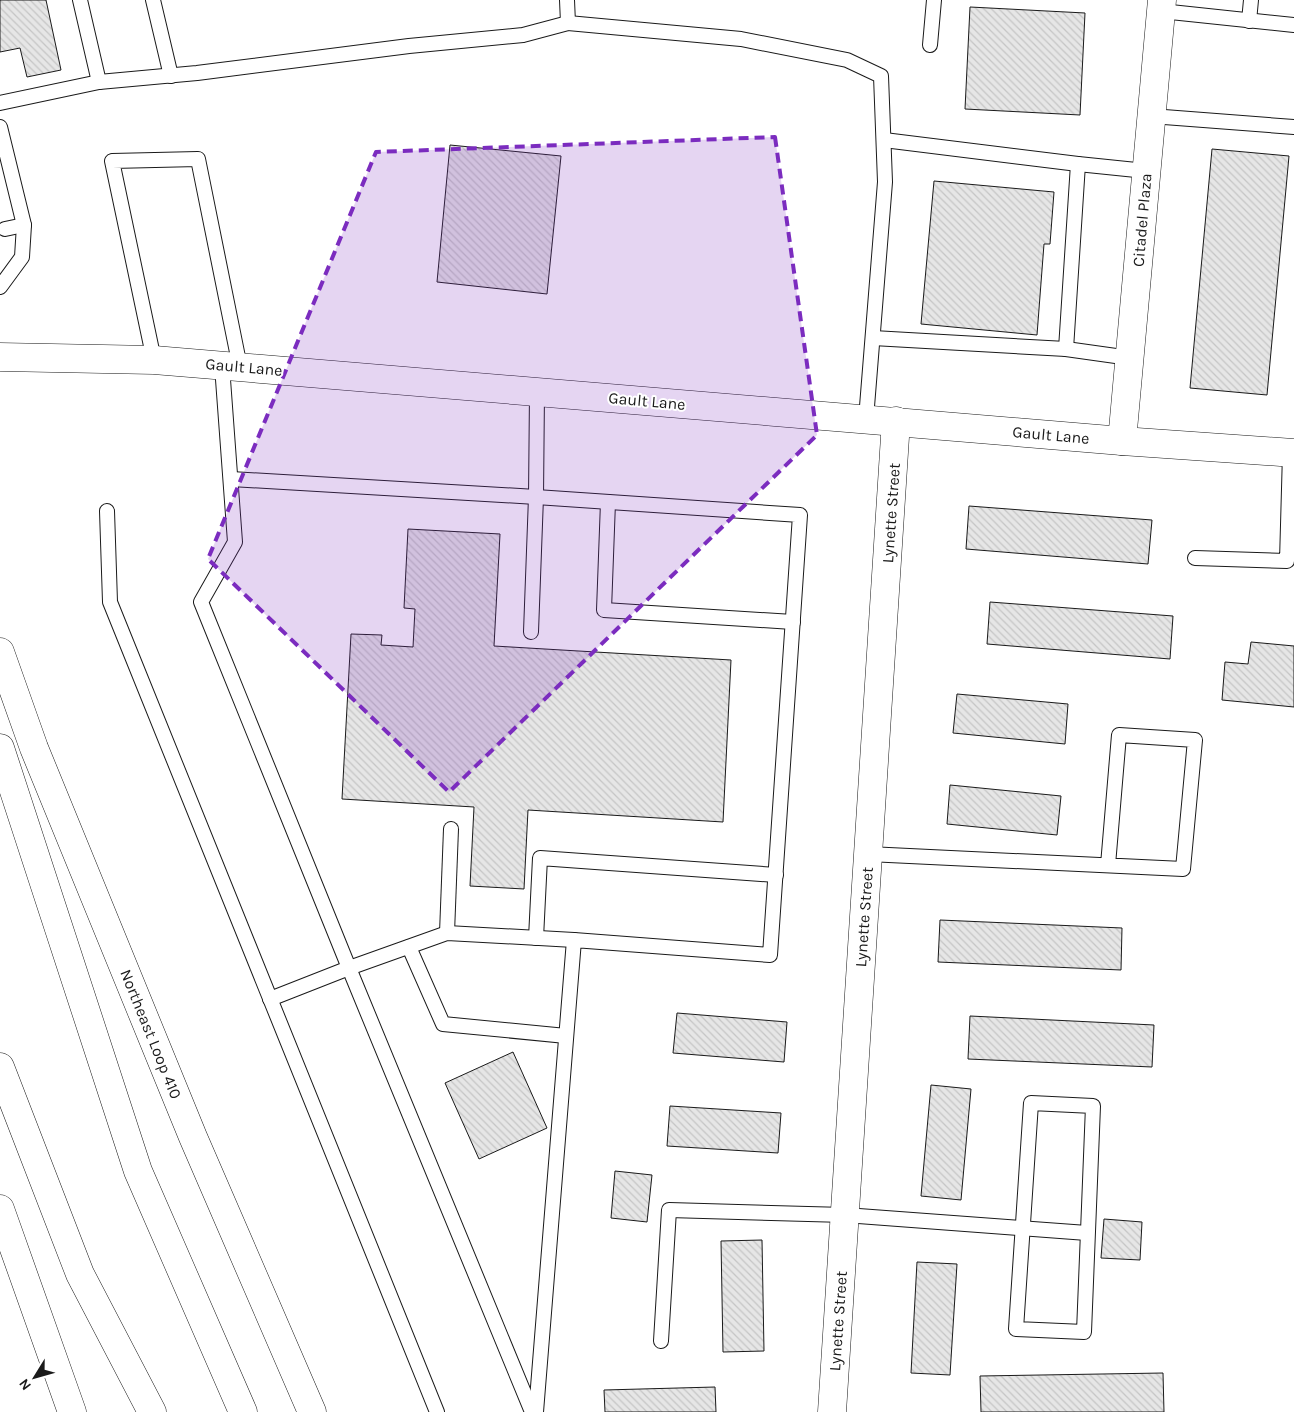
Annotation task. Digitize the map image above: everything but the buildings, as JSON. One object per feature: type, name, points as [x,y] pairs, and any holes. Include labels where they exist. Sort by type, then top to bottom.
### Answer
[{"type":"main road","name":"Citadel Plaza","points":[[1122,441],[1161,6]]},
{"type":"main road","name":"Gault Lane","points":[[1,352],[231,366],[1122,441],[1292,453]]},
{"type":"main road","name":"Lynette Street","points":[[832,1412],[896,422]]},
{"type":"main road","name":"Northeast Loop 410","points":[[0,652],[34,748],[193,1136],[312,1412]]},
{"type":"main road","points":[[0,748],[138,1171],[243,1412]]},
{"type":"main road","points":[[0,1067],[80,1274],[152,1412]]},
{"type":"main road","points":[[0,1209],[72,1412]]},
{"type":"lane","points":[[80,0],[99,82]]},
{"type":"lane","points":[[153,0],[171,76]]},
{"type":"lane","points":[[567,0],[568,23]]},
{"type":"lane","points":[[930,45],[934,0]]},
{"type":"lane","points":[[1249,21],[1251,0]]},
{"type":"lane","points":[[1161,6],[1249,21],[1294,25]]},
{"type":"lane","points":[[0,103],[99,82],[171,76],[409,46],[523,35],[568,23],[741,39],[847,60],[881,76],[885,182],[866,419]]},
{"type":"lane","points":[[1151,116],[1294,127]]},
{"type":"lane","points":[[0,287],[22,257],[24,225],[1,133]]},
{"type":"lane","points":[[884,140],[1146,171]]},
{"type":"lane","points":[[154,360],[112,161],[198,158],[231,366],[231,480],[235,542],[201,602],[512,1368],[532,1412]]},
{"type":"lane","points":[[1066,350],[1078,164]]},
{"type":"lane","points":[[5,229],[24,225]]},
{"type":"lane","points":[[873,338],[1066,350],[1130,358]]},
{"type":"lane","points":[[531,632],[536,497],[537,392]]},
{"type":"lane","points":[[1195,558],[1290,562],[1292,453]]},
{"type":"lane","points":[[231,480],[536,497],[800,516],[770,955],[574,940],[447,933],[270,999]]},
{"type":"lane","points":[[608,502],[604,610],[793,622]]},
{"type":"lane","points":[[107,511],[110,602],[437,1412]]},
{"type":"lane","points":[[868,854],[1108,865],[1183,868],[1195,740],[1119,735],[1108,865]]},
{"type":"lane","points":[[447,933],[451,829]]},
{"type":"lane","points":[[536,938],[540,858],[776,875]]},
{"type":"lane","points":[[536,1412],[574,940]]},
{"type":"lane","points":[[409,947],[443,1024],[566,1036]]},
{"type":"lane","points":[[1031,1102],[1093,1106],[1084,1332],[1016,1329],[1022,1229],[1031,1102]]},
{"type":"lane","points":[[661,1341],[669,1210],[845,1215],[1087,1233]]},
{"type":"highlighted area","points":[[775,137],[817,435],[449,792],[208,559],[376,152]]}]
